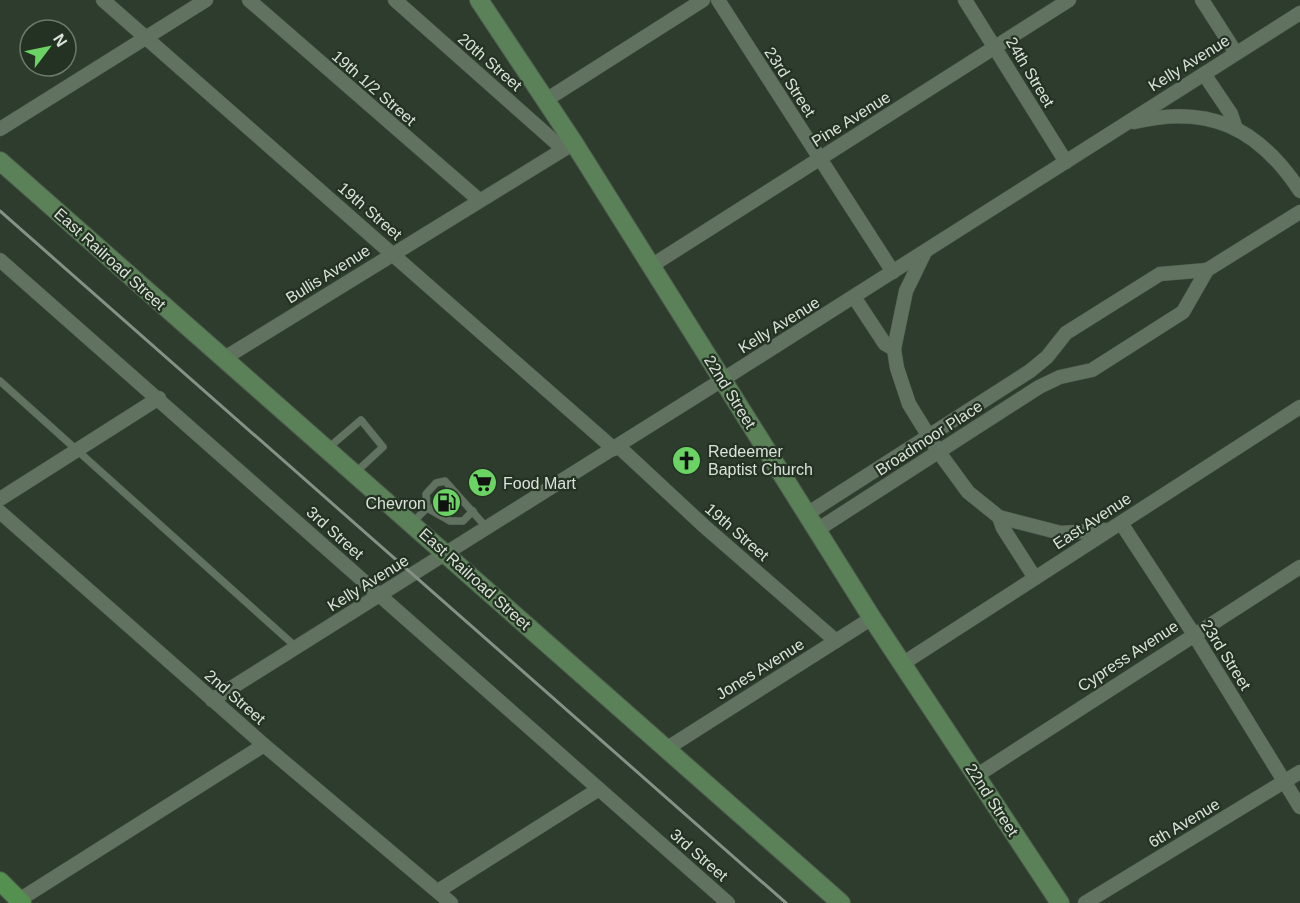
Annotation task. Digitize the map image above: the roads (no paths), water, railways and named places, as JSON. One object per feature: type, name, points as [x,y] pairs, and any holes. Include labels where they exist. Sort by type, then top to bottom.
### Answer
[{"type":"main road","points":[[0,881],[20,902]]},
{"type":"main road","points":[[0,898],[20,902]]},
{"type":"street","name":"19th Street","points":[[103,0],[836,641]]},
{"type":"street","points":[[0,129],[206,0]]},
{"type":"street","name":"19th 1/2 Street","points":[[249,0],[479,200]]},
{"type":"street","name":"20th Street","points":[[395,0],[569,146]]},
{"type":"street","name":"22nd Street","points":[[479,0],[546,100],[569,146],[651,266],[872,618],[1060,903]]},
{"type":"street","points":[[546,100],[703,0]]},
{"type":"street","name":"23rd Street","points":[[717,0],[892,272]]},
{"type":"street","name":"24th Street","points":[[965,0],[1066,162]]},
{"type":"street","name":"Pine Avenue","points":[[651,266],[1069,0]]},
{"type":"street","points":[[1202,0],[1236,53]]},
{"type":"street","name":"Kelly Avenue","points":[[213,699],[616,448],[1300,13]]},
{"type":"street","points":[[1204,74],[1231,114],[1235,126]]},
{"type":"street","points":[[1122,125],[1178,115],[1215,120],[1235,126],[1267,150],[1300,191]]},
{"type":"street","name":"Bullis Avenue","points":[[223,359],[569,146]]},
{"type":"street","name":"East Railroad Street","points":[[0,161],[841,903]]},
{"type":"street","name":"Broadmoor Place","points":[[812,522],[929,436],[1030,371],[1047,357],[1066,333],[1160,274],[1207,270],[1300,212]]},
{"type":"street","points":[[925,252],[906,291],[894,349],[897,368],[909,404],[938,452],[968,492],[999,517],[1061,533],[1116,526]]},
{"type":"street","name":"3rd Street","points":[[0,260],[728,903]]},
{"type":"street","name":"Broadmoor Place","points":[[812,522],[938,452],[1060,377],[1092,370],[1183,312],[1207,270]]},
{"type":"street","points":[[854,297],[885,344],[894,349]]},
{"type":"street","points":[[1047,357],[1060,377]]},
{"type":"street","points":[[0,499],[159,399]]},
{"type":"street","name":"East Avenue","points":[[902,664],[1300,407]]},
{"type":"street","name":"2nd Street","points":[[0,512],[264,745],[451,903]]},
{"type":"street","points":[[999,517],[1003,528],[1035,578]]},
{"type":"street","name":"23rd Street","points":[[1116,526],[1193,633],[1300,807]]},
{"type":"street","name":"Cypress Avenue","points":[[976,776],[1193,633],[1300,567]]},
{"type":"street","name":"Jones Avenue","points":[[666,749],[872,618]]},
{"type":"street","points":[[20,902],[264,745]]},
{"type":"street","name":"6th Avenue","points":[[1085,903],[1300,772]]},
{"type":"street","points":[[438,891],[599,789]]},
{"type":"lane","points":[[0,381],[296,647]]},
{"type":"lane","points":[[327,449],[361,420],[383,447],[355,474]]},
{"type":"lane","points":[[429,509],[426,494],[436,483],[445,481],[459,501],[487,528]]},
{"type":"lane","points":[[446,494],[451,488]]},
{"type":"lane","points":[[412,523],[437,503]]},
{"type":"lane","points":[[429,509],[446,515],[450,521],[463,521],[473,512]]},
{"type":"railway","points":[[0,211],[786,903]]},
{"type":"place","name":"Redeemer Baptist Church","points":[[687,460]]},
{"type":"place","name":"Food Mart","points":[[482,483]]},
{"type":"place","name":"Chevron","points":[[447,503]]}]
